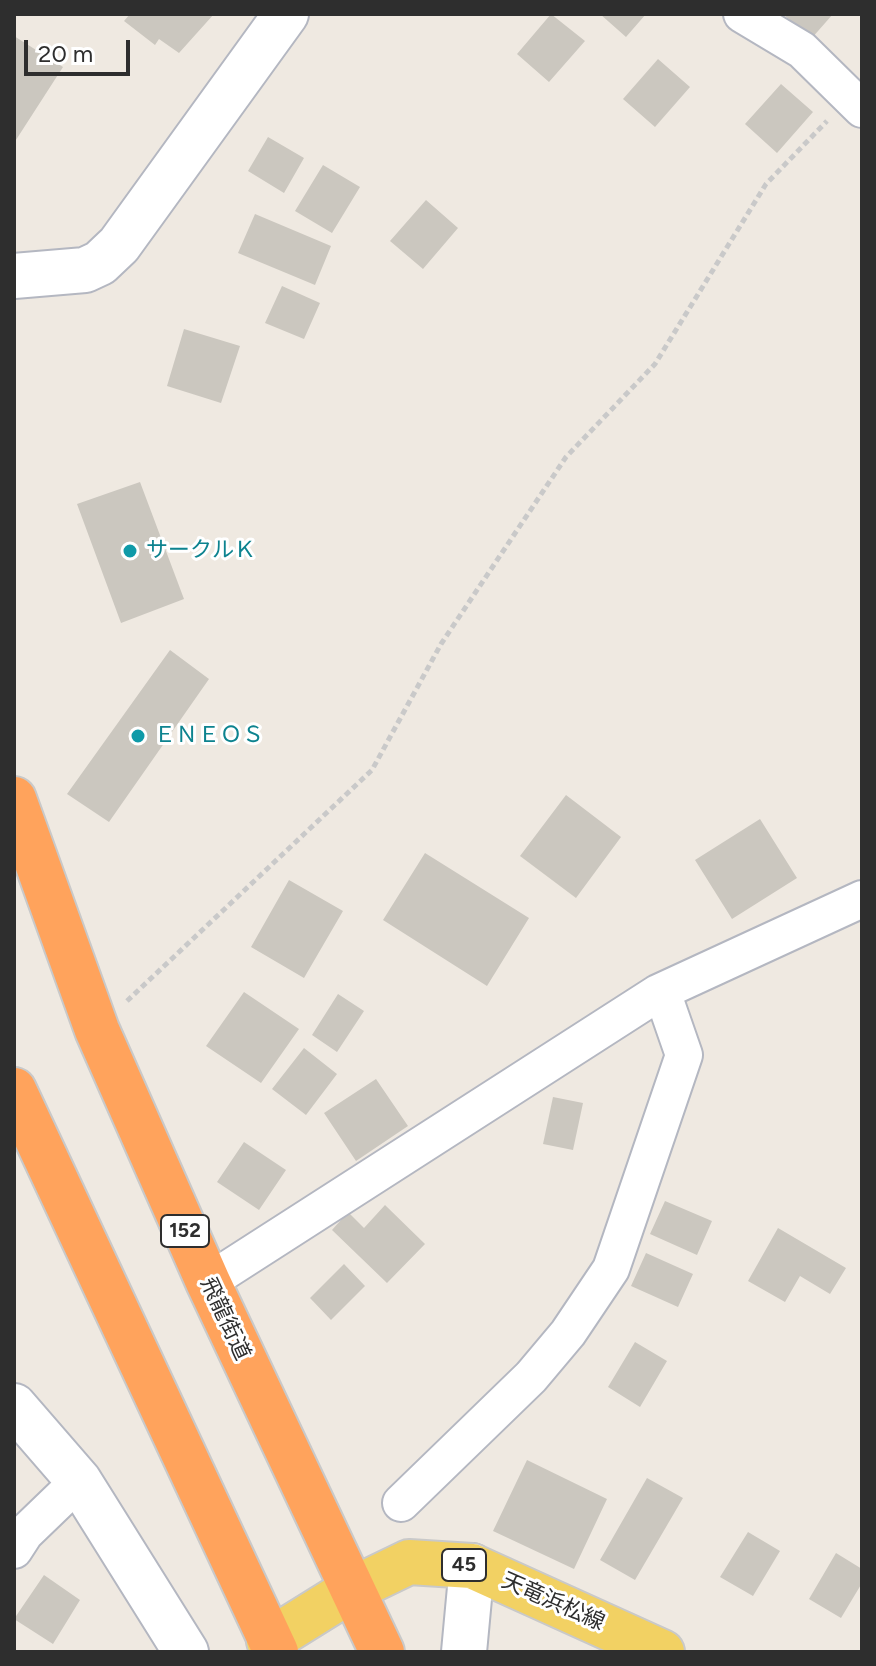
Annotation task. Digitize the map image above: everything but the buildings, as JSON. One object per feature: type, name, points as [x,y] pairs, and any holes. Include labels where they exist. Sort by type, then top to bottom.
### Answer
[{"type":"highway","name":"飛龍街道","points":[[14,799],[97,1030],[208,1282],[382,1652]]},
{"type":"highway","points":[[14,1090],[272,1647]]},
{"type":"main road","name":"天竜浜松線","points":[[272,1647],[351,1590],[409,1562],[472,1566],[662,1652]]},
{"type":"street","points":[[14,276],[85,270],[100,263],[119,245],[286,14]]},
{"type":"street","points":[[742,14],[802,50],[856,103]]},
{"type":"street","points":[[208,1282],[658,993],[862,899]]},
{"type":"street","points":[[401,1503],[531,1377],[568,1333],[611,1269],[684,1055],[667,1006],[658,993]]},
{"type":"street","points":[[14,1406],[79,1481],[186,1652]]},
{"type":"street","points":[[14,1550],[25,1533],[79,1481]]},
{"type":"street","points":[[464,1652],[472,1566]]},
{"type":"path","points":[[97,1030],[372,770],[441,644],[566,457],[655,364],[766,184],[856,103]]},
{"type":"place","name":"サークルＫ","points":[[130,551]]},
{"type":"place","name":"ＥＮＥＯＳ","points":[[138,736]]}]
